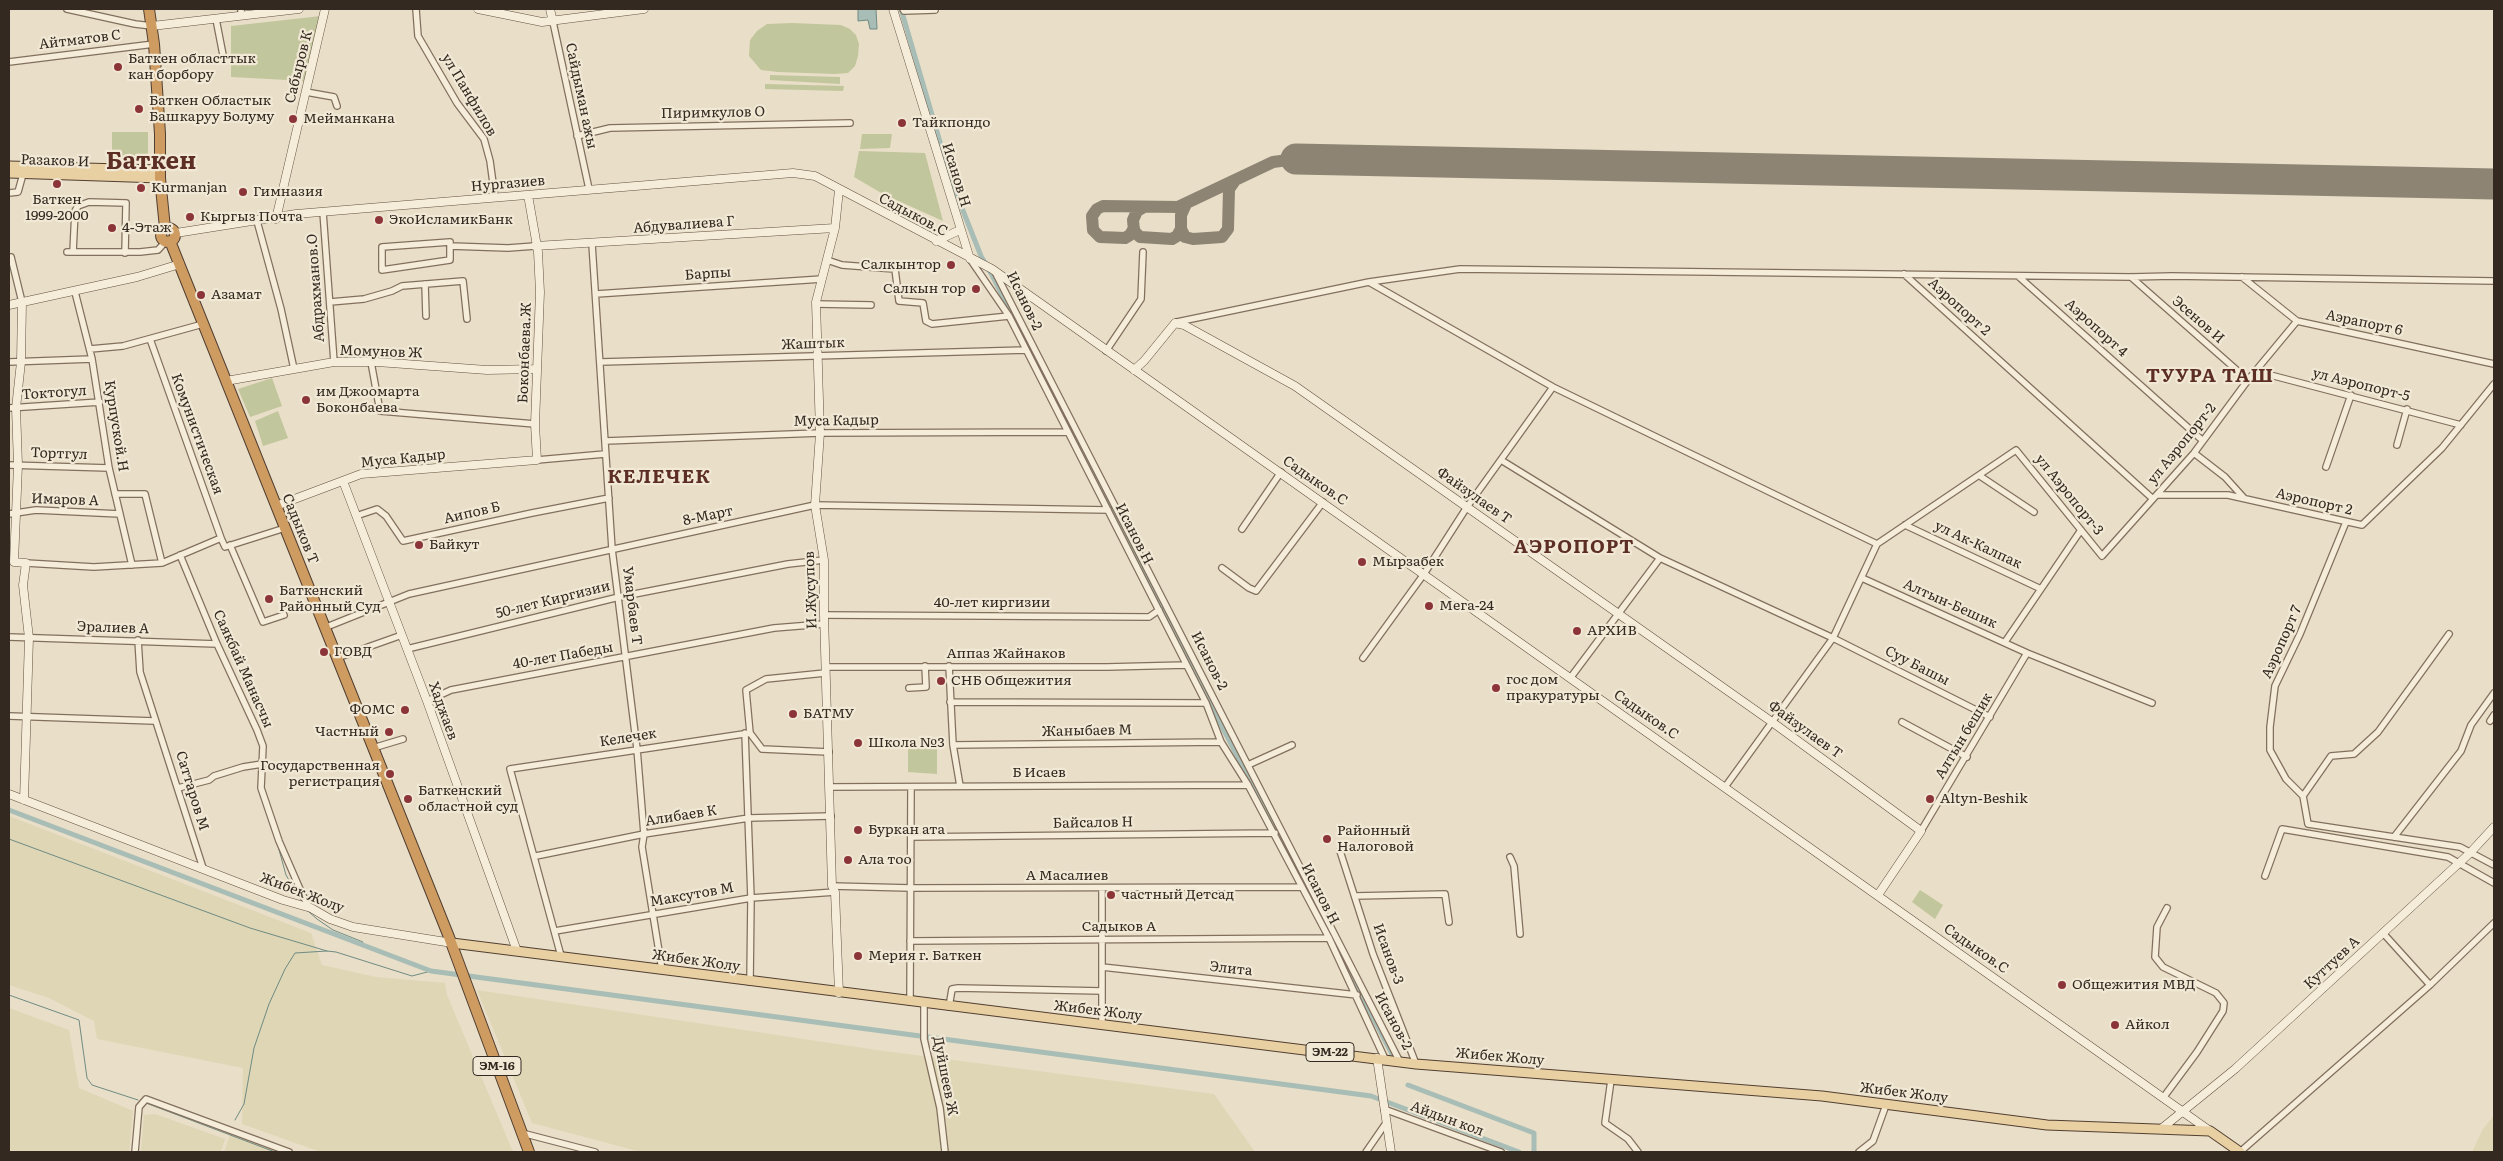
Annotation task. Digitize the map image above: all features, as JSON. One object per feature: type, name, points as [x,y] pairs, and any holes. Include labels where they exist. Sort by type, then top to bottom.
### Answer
[{"type":"highway","points":[[148,9],[154,44],[160,134],[160,174],[165,228],[172,228],[171,239]]},
{"type":"highway","name":"Садыков Т","points":[[171,239],[324,628],[451,940]]},
{"type":"highway","name":"ЭМ-16","points":[[451,940],[529,1152]]},
{"type":"main road","name":"Разаков И","points":[[9,166],[160,174]]},
{"type":"main road","name":"Разаков И","points":[[9,173],[160,174]]},
{"type":"main road","name":"Жибек Жолу","points":[[451,940],[517,951],[750,982],[1416,1064],[1822,1096],[2047,1125],[2210,1131]]},
{"type":"main road","points":[[2210,1131],[2240,1152]]},
{"type":"street","points":[[67,9],[152,26],[216,19],[241,12],[299,9]]},
{"type":"street","name":"Сабыров К","points":[[276,218],[325,9]]},
{"type":"street","name":"ул Панфилов","points":[[416,9],[418,36],[457,103],[484,139],[490,160],[495,198]]},
{"type":"street","points":[[478,9],[542,22],[644,9]]},
{"type":"street","name":"Сайдыман ажы","points":[[550,9],[589,190]]},
{"type":"street","name":"Исанов Н","points":[[894,9],[960,230],[973,260],[1009,316],[1206,703],[1222,742],[1275,833],[1329,938],[1356,995],[1381,1059]]},
{"type":"street","points":[[903,9],[904,11],[935,10]]},
{"type":"street","points":[[216,19],[223,55]]},
{"type":"street","name":"Айтматов С","points":[[9,62],[154,44]]},
{"type":"street","points":[[306,92],[334,98],[337,106]]},
{"type":"street","name":"Пиримкулов О","points":[[577,136],[610,128],[850,123]]},
{"type":"street","name":"Нургазиев","points":[[171,239],[257,221],[323,212],[793,173],[815,176],[840,190]]},
{"type":"street","points":[[9,193],[18,192],[22,174]]},
{"type":"street","name":"И.Жусупов","points":[[839,993],[825,670],[824,560],[815,505],[820,433],[816,304],[835,228],[840,190]]},
{"type":"street","name":"Садыков.С","points":[[840,190],[994,270],[2210,1131]]},
{"type":"street","name":"Боконбаева.Ж","points":[[528,195],[535,246],[538,252],[540,292],[536,424],[537,460]]},
{"type":"street","points":[[125,253],[126,203],[89,202],[78,206],[75,211],[70,252],[125,253],[158,250],[171,239]]},
{"type":"street","name":"Абдрахманов.О","points":[[323,212],[334,362]]},
{"type":"street","points":[[257,221],[281,309],[294,369]]},
{"type":"street","name":"Абдувалиева Г","points":[[535,246],[835,228]]},
{"type":"street","points":[[936,241],[960,230]]},
{"type":"street","points":[[450,242],[450,246],[450,260],[382,270],[382,247],[450,242]]},
{"type":"street","name":"Умарбаев Т","points":[[592,244],[602,362],[605,454],[612,549],[637,749],[644,834],[642,847],[662,970]]},
{"type":"street","points":[[450,246],[508,248],[535,246]]},
{"type":"street","points":[[1106,351],[1140,299],[1143,252]]},
{"type":"street","points":[[11,257],[22,302],[21,362],[12,408],[18,465],[12,513],[11,562],[94,567],[162,564],[221,538],[225,547],[285,528]]},
{"type":"street","points":[[827,260],[842,265],[895,269],[898,300],[923,303],[926,321],[932,324],[1009,316]]},
{"type":"street","points":[[9,305],[75,292],[180,264]]},
{"type":"street","points":[[1134,370],[1144,361],[1175,323],[1369,282],[1460,269],[2494,281]]},
{"type":"street","name":"Исанов-2","points":[[994,270],[1400,1062]]},
{"type":"street","name":"Аэропорт 2","points":[[1904,274],[2155,497],[2228,495],[2362,525],[2442,448],[2494,384]]},
{"type":"street","name":"Аэропорт 4","points":[[2018,276],[2202,440]]},
{"type":"street","name":"Эсенов И","points":[[2131,277],[2248,380]]},
{"type":"street","name":"Аэрапорт 6","points":[[2242,277],[2297,321],[2494,364]]},
{"type":"street","name":"Барпы","points":[[596,294],[822,278]]},
{"type":"street","points":[[330,302],[364,299],[392,292],[402,286],[463,281],[467,318]]},
{"type":"street","points":[[1369,282],[1554,387],[1877,544]]},
{"type":"street","points":[[425,284],[426,316]]},
{"type":"street","name":"Курпуской.Н","points":[[75,292],[90,349],[100,402],[109,468],[132,565]]},
{"type":"street","points":[[816,304],[871,305]]},
{"type":"street","name":"ул Аэропорт-2","points":[[2102,556],[2194,453],[2255,371],[2297,321]]},
{"type":"street","name":"Файзулаев Т","points":[[1175,323],[1184,325],[1295,386],[1772,722],[1922,831]]},
{"type":"street","points":[[90,349],[123,346],[203,324]]},
{"type":"street","name":"Комунистическая","points":[[150,339],[221,538]]},
{"type":"street","name":"Жаштык","points":[[602,362],[1026,350]]},
{"type":"street","points":[[9,362],[92,359]]},
{"type":"street","name":"Момунов Ж","points":[[226,380],[334,362],[371,362],[487,370],[538,369]]},
{"type":"street","points":[[371,362],[380,411],[536,424]]},
{"type":"street","name":"ул Аэропорт-5","points":[[2255,371],[2461,425]]},
{"type":"street","points":[[1363,658],[1554,387]]},
{"type":"street","points":[[2326,466],[2351,395]]},
{"type":"street","name":"Токтогул","points":[[12,408],[100,402]]},
{"type":"street","points":[[2397,445],[2407,410]]},
{"type":"street","name":"Муса Кадыр","points":[[605,441],[820,433],[1068,432]]},
{"type":"street","name":"ул Аэропорт-3","points":[[1980,476],[2016,450],[2102,556]]},
{"type":"street","points":[[2194,453],[2225,477],[2245,499]]},
{"type":"street","points":[[537,460],[605,454]]},
{"type":"street","name":"Муса Кадыр","points":[[276,506],[361,474],[537,460]]},
{"type":"street","name":"Суу Башы","points":[[1501,460],[1660,558],[1833,638],[1990,717]]},
{"type":"street","name":"Тортгул","points":[[9,465],[109,468]]},
{"type":"street","points":[[1242,528],[1281,472]]},
{"type":"street","points":[[1725,788],[1833,638],[1877,544],[1980,476],[2034,512]]},
{"type":"street","name":"Хаджаев","points":[[343,481],[427,700],[517,951]]},
{"type":"street","points":[[116,494],[145,494],[162,564]]},
{"type":"street","name":"Аипов Б","points":[[356,516],[377,509],[386,516],[403,542],[609,498]]},
{"type":"street","points":[[1222,568],[1249,588],[1256,590],[1323,502]]},
{"type":"street","name":"8-Март","points":[[324,628],[409,594],[815,505],[1108,510]]},
{"type":"street","name":"Имаров А","points":[[12,513],[36,510],[120,514]]},
{"type":"street","name":"Аэропорт 7","points":[[2303,796],[2286,779],[2270,750],[2270,727],[2275,686],[2300,634],[2346,522]]},
{"type":"street","name":"ул Ак-Калпак","points":[[1905,525],[2041,589]]},
{"type":"street","points":[[2005,642],[2081,530]]},
{"type":"street","points":[[230,546],[262,622],[284,615]]},
{"type":"street","name":"Саякбай Манасчы","points":[[180,555],[217,644],[263,746],[262,788],[280,841],[310,908]]},
{"type":"street","points":[[1571,678],[1660,558]]},
{"type":"street","name":"50-лет Киргизии","points":[[407,649],[619,597],[788,564],[824,560]]},
{"type":"street","points":[[24,800],[29,638],[23,586],[26,563]]},
{"type":"street","name":"Алтын-Бешик","points":[[1862,578],[2027,653],[2152,703]]},
{"type":"street","name":"40-лет киргизии","points":[[824,615],[1149,617],[1159,610]]},
{"type":"street","name":"40-лет Пабеды","points":[[427,700],[451,690],[626,658],[774,628],[824,624]]},
{"type":"street","points":[[2449,634],[2378,732],[2354,754],[2331,756],[2303,796],[2308,824],[2460,847],[2494,865]]},
{"type":"street","points":[[337,658],[402,635]]},
{"type":"street","name":"Эралиев А","points":[[9,637],[217,644]]},
{"type":"street","name":"Саттаров М","points":[[138,640],[140,672],[154,721],[165,745],[203,868]]},
{"type":"street","name":"Алтын бешик","points":[[1922,831],[2027,653]]},
{"type":"street","name":"Аппаз Жайнаков","points":[[748,733],[746,690],[766,678],[825,670],[926,666],[1186,665]]},
{"type":"street","points":[[909,688],[926,688],[926,666]]},
{"type":"street","points":[[949,666],[950,702],[960,786]]},
{"type":"street","points":[[2394,837],[2461,751],[2471,725],[2494,694]]},
{"type":"street","points":[[950,702],[1206,703]]},
{"type":"street","points":[[2490,721],[2494,715]]},
{"type":"street","points":[[9,716],[154,721]]},
{"type":"street","points":[[1902,722],[1967,757]]},
{"type":"street","points":[[748,733],[762,749],[829,752]]},
{"type":"street","points":[[748,733],[751,898],[750,982]]},
{"type":"street","name":"Келечек","points":[[536,856],[510,769],[748,733]]},
{"type":"street","points":[[373,748],[403,739]]},
{"type":"street","name":"Жаныбаев М","points":[[954,745],[1222,742]]},
{"type":"street","points":[[1248,765],[1292,745]]},
{"type":"street","points":[[178,788],[209,780],[214,776],[243,766],[262,764]]},
{"type":"street","name":"Б Исаев","points":[[830,787],[1248,785]]},
{"type":"street","points":[[910,1002],[911,787]]},
{"type":"street","name":"Жибек Жолу","points":[[9,794],[283,900],[310,908],[330,919],[353,927],[451,940]]},
{"type":"street","name":"Алибаев К","points":[[536,856],[644,834],[749,818],[831,816]]},
{"type":"street","name":"Куттуев А","points":[[2161,1129],[2235,1069],[2470,853],[2494,826]]},
{"type":"street","points":[[2265,876],[2282,829],[2448,857],[2460,862],[2494,883]]},
{"type":"street","points":[[1878,895],[1922,831]]},
{"type":"street","name":"Байсалов Н","points":[[911,837],[1275,833]]},
{"type":"street","name":"Исанов-3","points":[[1340,851],[1373,954],[1416,1064]]},
{"type":"street","points":[[536,856],[562,956]]},
{"type":"street","points":[[1510,857],[1514,866],[1520,934]]},
{"type":"street","name":"А Масалиев","points":[[833,889],[1302,887]]},
{"type":"street","points":[[1102,888],[1102,1025]]},
{"type":"street","name":"Максутов М","points":[[555,931],[751,898],[833,889]]},
{"type":"street","points":[[1355,896],[1445,894],[1448,922]]},
{"type":"street","points":[[2163,1098],[2197,1052],[2223,1011],[2224,1003],[2216,993],[2163,967],[2155,957],[2157,927],[2167,908]]},
{"type":"street","points":[[2240,1152],[2430,985],[2494,923]]},
{"type":"street","points":[[2383,933],[2430,985]]},
{"type":"street","name":"Садыков А","points":[[910,941],[1329,938]]},
{"type":"street","name":"Элита","points":[[1102,967],[1356,995]]},
{"type":"street","points":[[949,1007],[952,989],[958,988],[1102,991]]},
{"type":"street","name":"Дуйшеев Ж","points":[[924,1004],[924,1039],[940,1108],[945,1152]]},
{"type":"street","points":[[1381,1059],[1384,1109],[1391,1152]]},
{"type":"street","points":[[1611,1080],[1606,1123],[1628,1139],[1638,1152]]},
{"type":"street","points":[[135,1152],[139,1107],[146,1099],[289,1152]]},
{"type":"street","points":[[1859,1152],[1873,1141],[1886,1105]]},
{"type":"street","name":"Айдын кол","points":[[1384,1109],[1501,1152]]},
{"type":"street","points":[[1366,1152],[1386,1123]]},
{"type":"street","points":[[521,1133],[595,1152]]},
{"type":"shaded area","points":[[9,816],[311,933],[322,965],[376,977],[445,983],[447,995],[513,1152],[321,1152],[242,1124],[243,1068],[97,1039],[94,1021],[49,998],[9,985]]},
{"type":"shaded area","points":[[477,990],[877,1050],[1214,1094],[1255,1152],[641,1152],[532,1123]]},
{"type":"shaded area","points":[[9,1008],[69,1030],[79,1088],[133,1111],[129,1152],[9,1152]]},
{"type":"shaded area","points":[[155,1114],[225,1139],[221,1152],[141,1152],[144,1115]]},
{"type":"shaded area","points":[[2494,1115],[2494,1152],[2472,1152],[2483,1129]]},
{"type":"shaded area","points":[[230,1135],[278,1152],[224,1152]]},
{"type":"green space","points":[[321,16],[306,81],[231,77],[231,26]]},
{"type":"green space","points":[[767,24],[841,25],[850,29],[856,35],[859,44],[855,66],[848,73],[835,74],[761,70],[749,56],[750,40],[757,31]]},
{"type":"green space","points":[[770,75],[840,77],[840,84],[770,80]]},
{"type":"green space","points":[[765,84],[844,86],[843,91],[765,89]]},
{"type":"green space","points":[[112,132],[148,132],[148,162],[112,162]]},
{"type":"green space","points":[[862,134],[892,134],[890,148],[860,149]]},
{"type":"green space","points":[[859,151],[925,153],[943,221],[883,194],[854,177]]},
{"type":"green space","points":[[272,378],[282,406],[250,417],[238,389]]},
{"type":"green space","points":[[278,411],[288,438],[263,446],[255,421]]},
{"type":"green space","points":[[908,745],[937,745],[937,774],[908,772]]},
{"type":"green space","points":[[1920,890],[1943,905],[1935,919],[1912,902]]},
{"type":"water","points":[[858,9],[876,9],[877,29],[870,29],[868,20],[858,21]]},
{"type":"waterway","points":[[901,9],[952,183],[981,256],[1324,923]]},
{"type":"waterway","points":[[9,810],[431,971],[920,1036]]},
{"type":"waterway","points":[[9,839],[250,928],[327,951]]},
{"type":"waterway","points":[[278,846],[286,875],[301,900]]},
{"type":"waterway","points":[[309,912],[333,930],[363,942],[361,945]]},
{"type":"waterway","points":[[1336,946],[1392,1054]]},
{"type":"waterway","points":[[235,1120],[244,1104],[254,1048],[269,1004],[285,969],[295,953],[336,952],[412,976],[431,971]]},
{"type":"waterway","points":[[9,995],[79,1020],[87,1078],[92,1085],[138,1100]]},
{"type":"waterway","points":[[928,1037],[1371,1096],[1379,1099]]},
{"type":"waterway","points":[[1408,1085],[1534,1133],[1534,1152]]},
{"type":"waterway","points":[[1387,1102],[1519,1152]]},
{"type":"waterway","points":[[146,1103],[275,1152]]},
{"type":"taxiway","points":[[1134,228],[1130,235],[1125,238],[1100,237],[1093,230],[1092,216],[1097,209],[1103,206],[1178,207],[1273,162],[1296,159]]},
{"type":"taxiway","points":[[1186,204],[1181,215],[1181,229],[1185,237],[1193,239],[1222,237],[1228,229],[1229,189],[1234,182]]},
{"type":"taxiway","points":[[1144,207],[1137,211],[1133,220],[1134,231],[1140,237],[1172,239],[1177,236],[1181,229]]},
{"type":"runway","points":[[1296,159],[2494,184]]},
{"type":"place","name":"Баткен областтык кан борбору","points":[[118,67]]},
{"type":"place","name":"Баткен Областык Башкаруу Болуму","points":[[139,109]]},
{"type":"place","name":"Мейманкана","points":[[293,119]]},
{"type":"place","name":"Тайкпондо","points":[[902,123]]},
{"type":"place","name":"Баткен 1999-2000","points":[[57,184]]},
{"type":"place","name":"Kurmanjan","points":[[141,188]]},
{"type":"place","name":"Гимназия","points":[[243,192]]},
{"type":"place","name":"Кыргыз Почта","points":[[190,217]]},
{"type":"place","name":"ЭкоИсламикБанк","points":[[379,220]]},
{"type":"place","name":"4-Этаж","points":[[112,228]]},
{"type":"place","name":"Салкынтор","points":[[951,265]]},
{"type":"place","name":"Салкын тор","points":[[976,289]]},
{"type":"place","name":"Азамат","points":[[201,295]]},
{"type":"place","name":"им Джоомарта Боконбаева","points":[[306,400]]},
{"type":"place","name":"Байкут","points":[[419,545]]},
{"type":"place","name":"Мырзабек","points":[[1362,562]]},
{"type":"place","name":"Баткенский Районный Суд","points":[[269,599]]},
{"type":"place","name":"Мега-24","points":[[1429,606]]},
{"type":"place","name":"АРХИВ","points":[[1577,631]]},
{"type":"place","name":"ГОВД","points":[[324,652]]},
{"type":"place","name":"СНБ Общежития","points":[[941,681]]},
{"type":"place","name":"гос дом пракуратуры","points":[[1496,688]]},
{"type":"place","name":"ФОМС","points":[[405,710]]},
{"type":"place","name":"БАТМУ","points":[[793,714]]},
{"type":"place","name":"Частный","points":[[389,732]]},
{"type":"place","name":"Школа №3","points":[[858,743]]},
{"type":"place","name":"Государственная регистрация","points":[[390,774]]},
{"type":"place","name":"Баткенский областной суд","points":[[408,799]]},
{"type":"place","name":"Altyn-Beshik","points":[[1930,799]]},
{"type":"place","name":"Буркан ата","points":[[858,830]]},
{"type":"place","name":"Районный Налоговой","points":[[1327,839]]},
{"type":"place","name":"Ала тоо","points":[[848,860]]},
{"type":"place","name":"частный Детсад","points":[[1111,895]]},
{"type":"place","name":"Мерия г. Бaткен","points":[[858,956]]},
{"type":"place","name":"Общежития МВД","points":[[2062,985]]},
{"type":"place","name":"Айкол","points":[[2115,1025]]},
{"type":"district","name":"Баткен","points":[[151,162]]},
{"type":"district","name":"ТУУРА ТАШ","points":[[2210,376]]},
{"type":"district","name":"КЕЛЕЧЕК","points":[[659,477]]},
{"type":"district","name":"АЭРОПОРТ","points":[[1574,547]]}]
